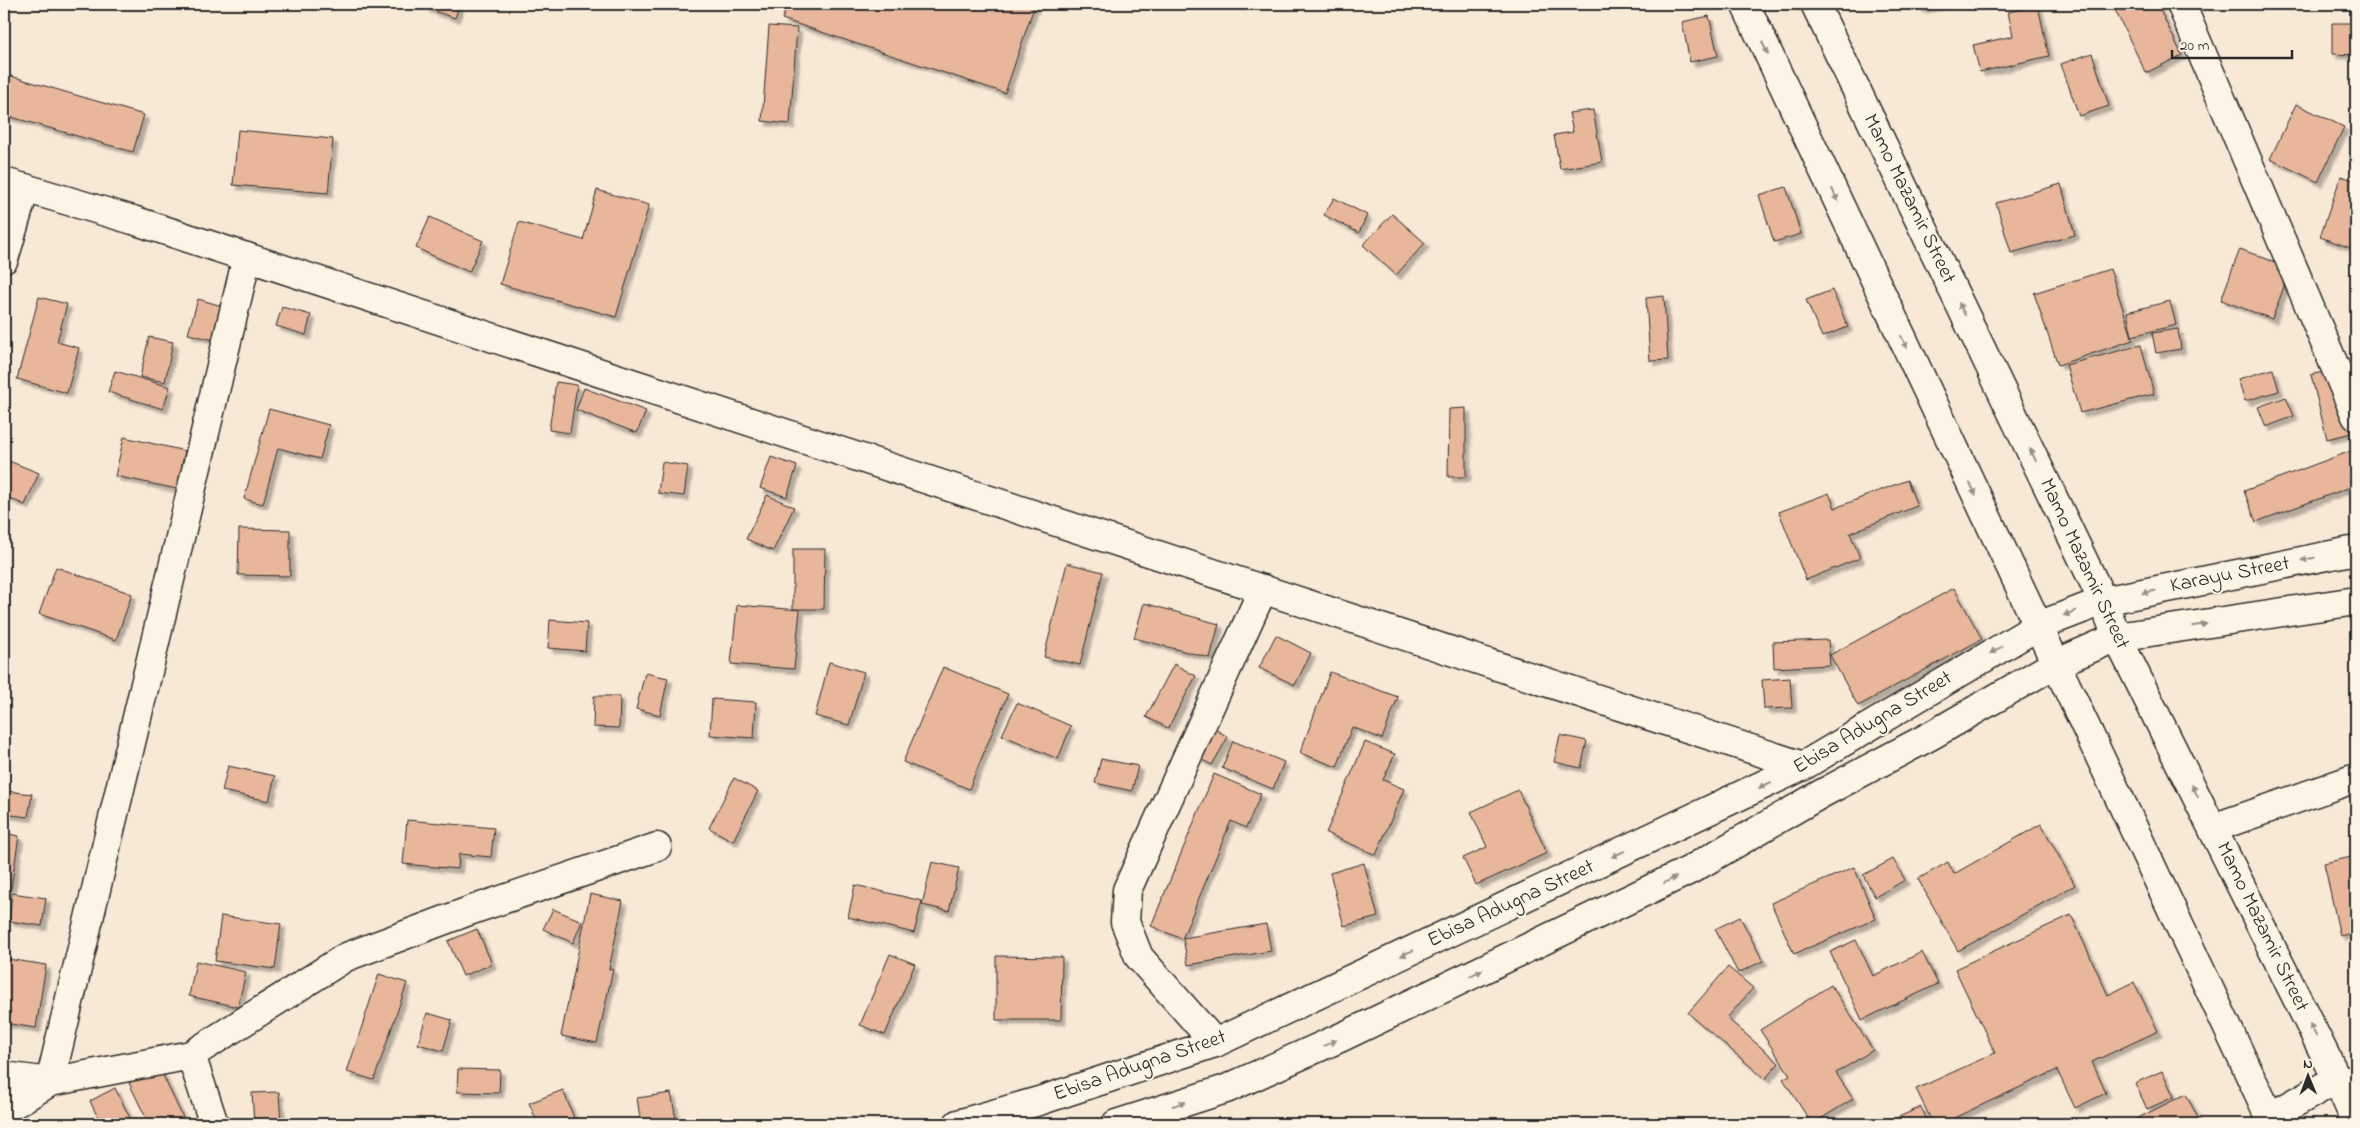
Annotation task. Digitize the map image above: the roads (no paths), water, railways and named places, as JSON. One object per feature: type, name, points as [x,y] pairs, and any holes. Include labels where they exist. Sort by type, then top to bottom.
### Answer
[{"type":"main road","points":[[1745,4],[2272,1121],[2347,1080]]},
{"type":"main road","name":"Mamo Mazamir Street","points":[[1814,4],[2103,601],[2117,637],[2214,828],[2347,1080],[2356,1122]]},
{"type":"main road","points":[[2181,4],[2355,408]]},
{"type":"main road","points":[[4,259],[14,185],[133,220],[247,257],[1803,766]]},
{"type":"main road","points":[[4,1110],[50,1082],[247,257]]},
{"type":"main road","name":"Karayu Street","points":[[2038,626],[2103,601],[2356,550]]},
{"type":"main road","points":[[1215,1043],[1139,957],[1125,922],[1127,890],[1263,589]]},
{"type":"main road","name":"Karayu Street","points":[[2055,664],[2117,637],[2356,601]]},
{"type":"main road","name":"Ebisa Adugna Street","points":[[958,1124],[1039,1101],[1215,1043],[1803,766],[2038,626]]},
{"type":"main road","name":"Ebisa Adugna Street","points":[[1116,1124],[1244,1081],[1352,1032],[1690,870],[1821,794],[1932,735],[2055,664]]},
{"type":"main road","points":[[2214,828],[2356,778]]},
{"type":"main road","points":[[4,1076],[50,1082],[190,1054],[346,956],[469,911],[657,847]]},
{"type":"main road","points":[[190,1054],[214,1124]]}]
